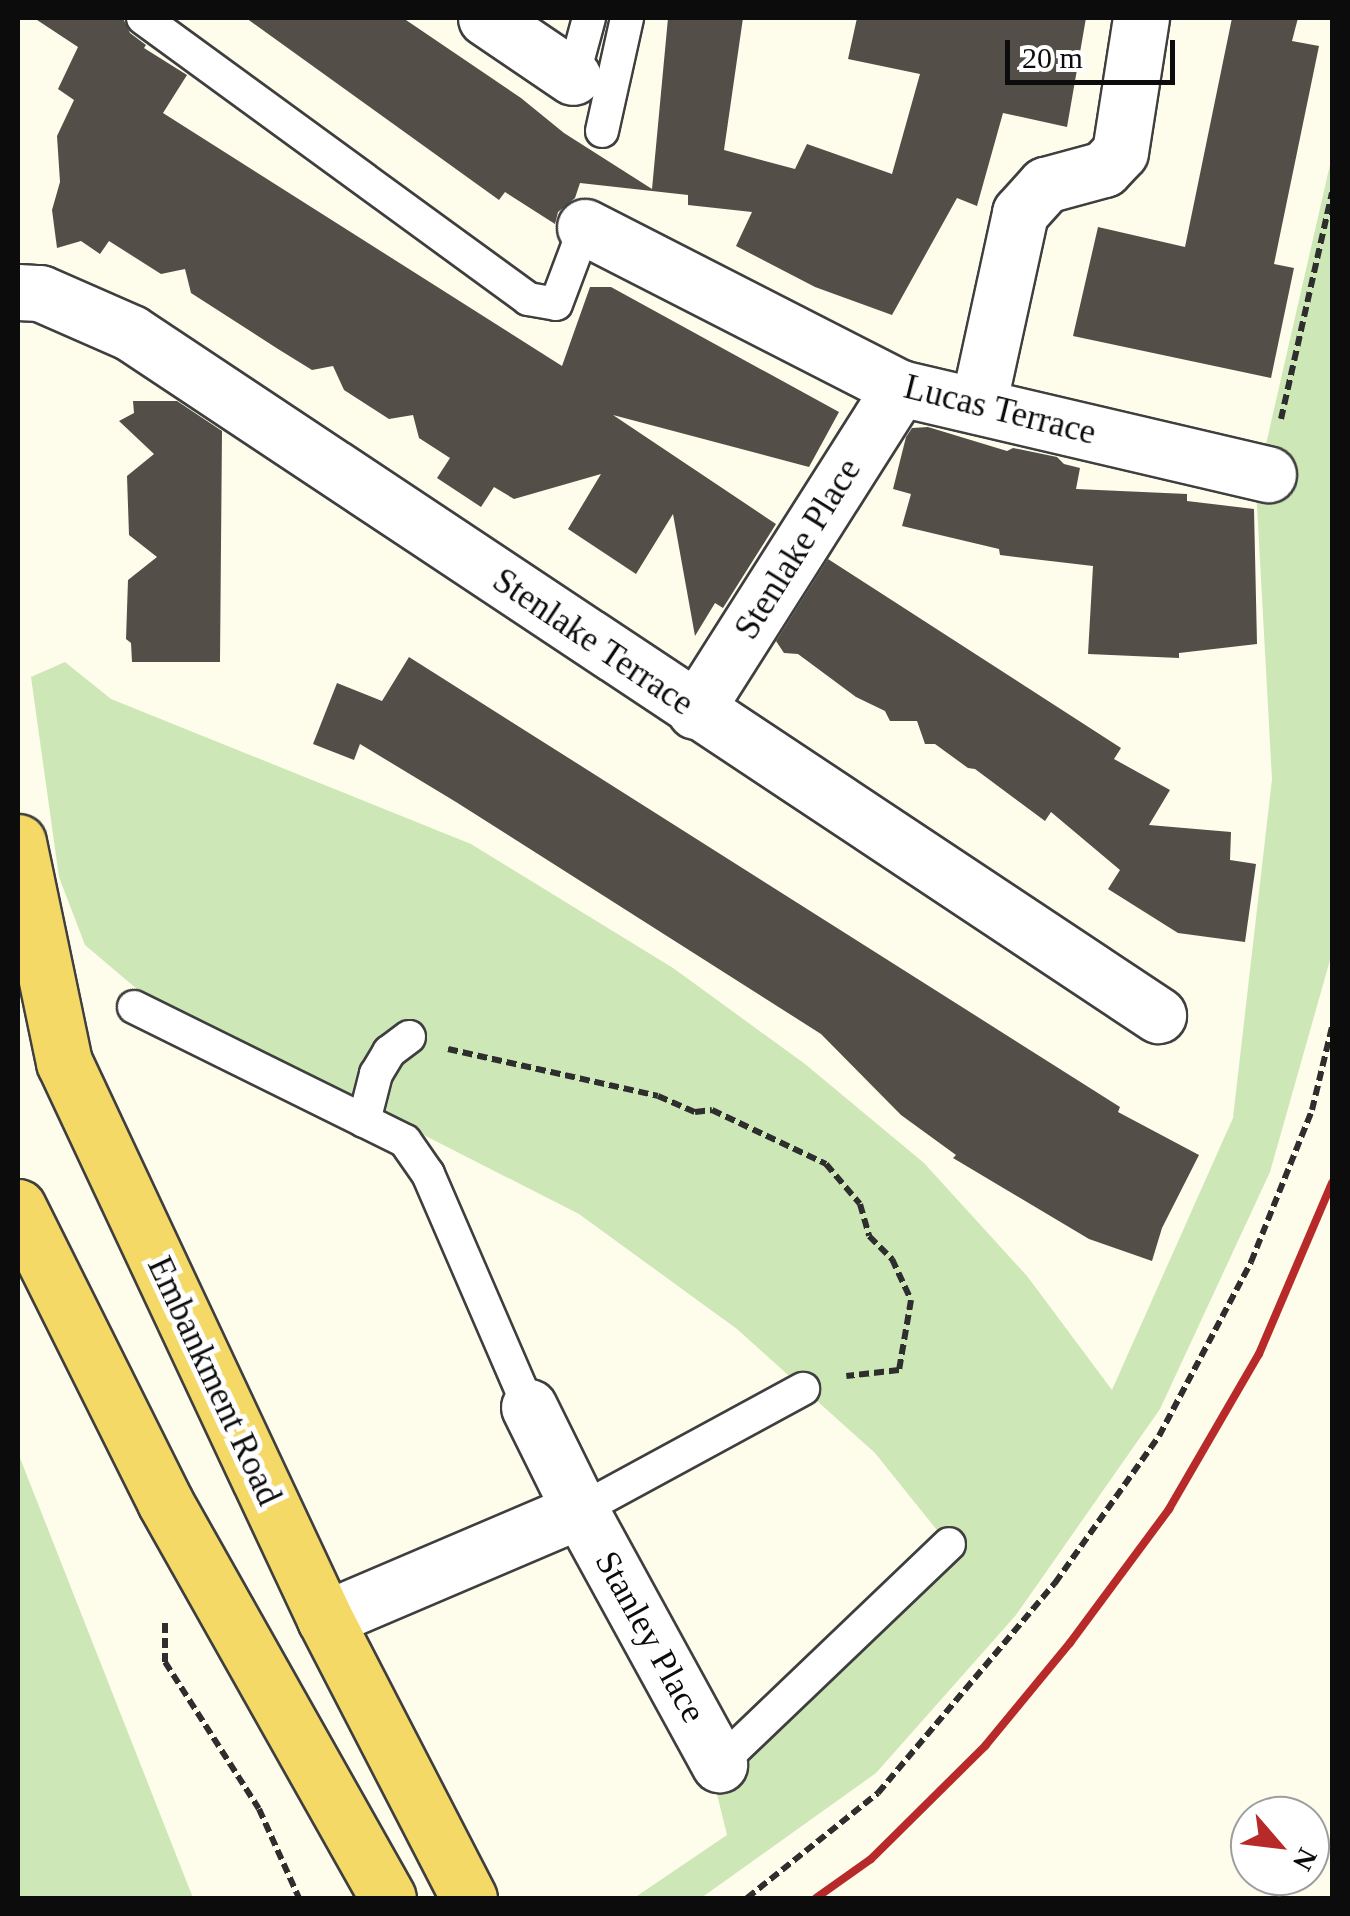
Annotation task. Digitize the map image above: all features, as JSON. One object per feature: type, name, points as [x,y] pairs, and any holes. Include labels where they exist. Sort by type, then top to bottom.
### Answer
[{"type":"main road","name":"Embankment Road","points":[[18,842],[64,1062],[325,1619],[470,1898]]},
{"type":"main road","points":[[18,1014],[64,1062]]},
{"type":"main road","points":[[18,1208],[165,1502],[388,1898]]},
{"type":"street","points":[[486,18],[574,77]]},
{"type":"street","points":[[978,406],[1020,213],[1045,184],[1104,169],[1120,152],[1141,18]]},
{"type":"street","name":"Lucas Terrace","points":[[586,227],[900,388],[1268,474]]},
{"type":"street","name":"Stenlake Terrace","points":[[18,292],[40,293],[131,333],[1158,1015]]},
{"type":"street","name":"Stenlake Place","points":[[695,710],[900,388]]},
{"type":"street","name":"Stanley Place","points":[[530,1407],[580,1510],[720,1764]]},
{"type":"street","name":"Stanley Place","points":[[325,1619],[580,1510]]},
{"type":"lane","points":[[143,18],[528,299],[556,304],[586,227]]},
{"type":"lane","points":[[574,77],[589,18]]},
{"type":"lane","points":[[602,131],[627,18]]},
{"type":"lane","points":[[134,1008],[405,1141],[428,1174],[530,1407]]},
{"type":"lane","points":[[364,1122],[376,1074],[389,1052],[409,1037]]},
{"type":"lane","points":[[580,1510],[803,1389]]},
{"type":"lane","points":[[720,1764],[948,1544]]},
{"type":"path","points":[[1268,474],[1332,193]]},
{"type":"path","points":[[747,1898],[878,1793],[1055,1583],[1159,1436],[1251,1262],[1312,1110],[1332,1027]]},
{"type":"path","points":[[409,1037],[557,1076],[658,1096],[695,1112],[712,1110],[826,1164],[860,1204],[869,1236],[892,1259],[911,1300],[899,1370],[866,1371],[803,1389]]},
{"type":"green space","points":[[1332,156],[1332,953],[1270,1172],[1160,1409],[1016,1615],[876,1773],[701,1898],[634,1898],[727,1835],[716,1790],[953,1550],[875,1453],[737,1329],[579,1214],[137,989],[85,945],[59,877],[31,677],[65,662],[111,699],[471,844],[673,968],[805,1064],[924,1163],[1027,1276],[1112,1390],[1233,1118],[1272,779],[1256,488]]},
{"type":"green space","points":[[18,1453],[193,1898],[18,1898]]},
{"type":"building","points":[[34,18],[124,20],[130,33],[146,45],[144,48],[187,75],[163,113],[562,366],[590,287],[611,287],[839,412],[809,467],[613,415],[776,524],[723,608],[715,603],[695,636],[673,514],[636,574],[568,529],[601,474],[514,499],[494,487],[481,507],[437,478],[450,458],[419,438],[413,415],[389,419],[344,390],[333,366],[312,370],[278,349],[191,293],[185,269],[161,274],[109,241],[100,254],[81,241],[57,248],[52,210],[60,182],[57,136],[74,100],[58,89],[78,47]]},
{"type":"building","points":[[246,18],[403,18],[521,98],[564,133],[652,189],[668,18],[743,18],[724,150],[795,169],[807,144],[892,174],[920,74],[848,59],[857,18],[1086,18],[1067,127],[1003,113],[977,206],[957,198],[892,315],[815,287],[736,246],[752,212],[688,205],[688,195],[580,183],[575,198],[558,212],[555,224],[505,192],[499,200]]},
{"type":"building","points":[[1232,18],[1298,18],[1292,41],[1319,46],[1274,264],[1294,268],[1271,378],[1073,336],[1098,227],[1185,247]]},
{"type":"building","points":[[133,401],[177,401],[222,431],[220,662],[132,662],[131,643],[126,639],[128,580],[157,557],[129,535],[127,476],[154,454],[119,421],[134,413]]},
{"type":"building","points":[[928,427],[1007,451],[1013,448],[1057,457],[1064,464],[1080,468],[1076,489],[1187,494],[1187,501],[1254,509],[1257,644],[1179,653],[1179,658],[1088,654],[1093,566],[1000,555],[999,549],[902,526],[911,494],[893,489],[906,437],[912,428]]},
{"type":"building","points":[[828,559],[1121,748],[1114,759],[1170,790],[1149,825],[1231,832],[1230,860],[1256,864],[1245,942],[1178,933],[1108,889],[1120,870],[1051,812],[1045,821],[975,769],[935,744],[925,744],[917,721],[890,721],[885,711],[856,697],[798,654],[784,653],[776,641]]},
{"type":"building","points":[[409,657],[1120,1107],[1118,1112],[1199,1155],[1162,1228],[1152,1261],[1089,1239],[953,1158],[956,1155],[901,1115],[821,1034],[456,802],[360,744],[354,760],[313,744],[337,683],[382,701]]},
{"type":"railway","points":[[816,1898],[871,1859],[985,1746],[1070,1643],[1169,1509],[1259,1354],[1332,1183]]}]
